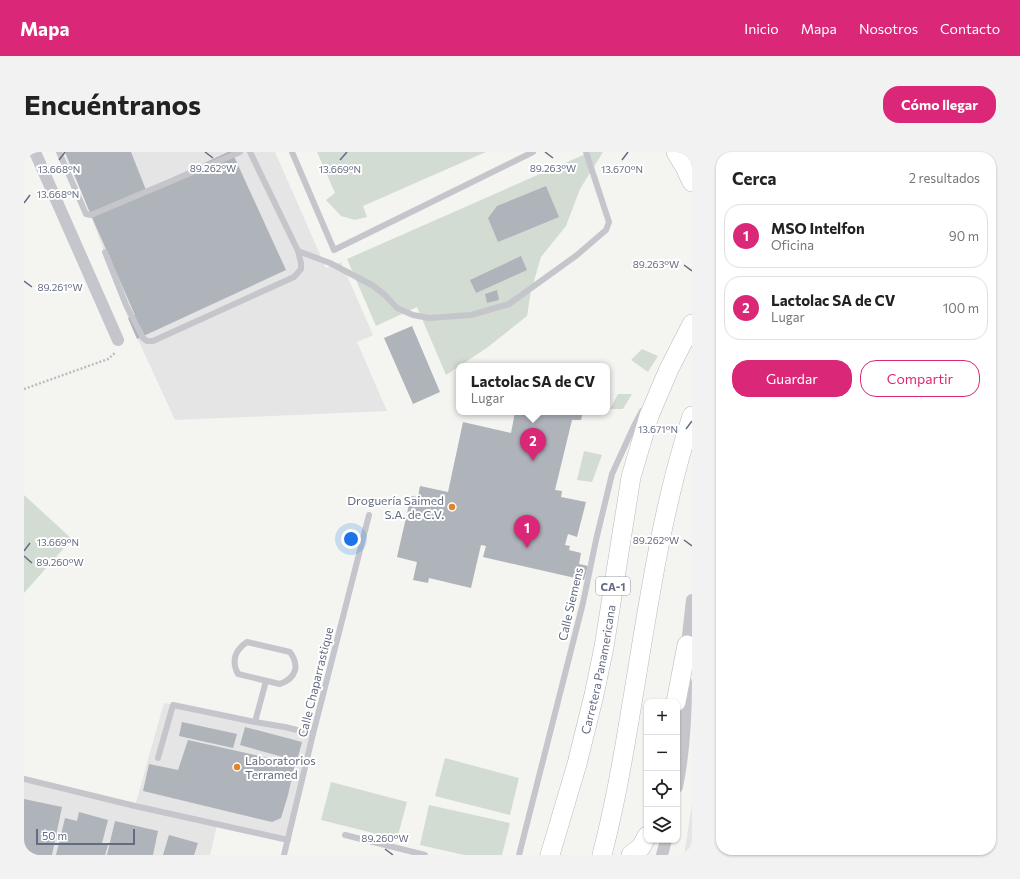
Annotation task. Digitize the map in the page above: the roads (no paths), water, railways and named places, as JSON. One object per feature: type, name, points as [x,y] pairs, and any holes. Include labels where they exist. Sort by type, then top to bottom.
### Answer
[{"type":"main road","points":[[676,152],[692,182]]},
{"type":"main road","name":"Carretera Panamericana","points":[[550,855],[594,695],[604,647],[631,477],[649,416],[669,369],[692,322]]},
{"type":"main road","points":[[602,855],[608,833],[623,758],[657,558],[681,449],[692,416]]},
{"type":"main road","points":[[677,699],[687,644]]},
{"type":"main road","points":[[631,855],[641,847],[644,842]]},
{"type":"street","points":[[35,152],[118,340]]},
{"type":"street","points":[[680,774],[682,765],[686,704],[687,644],[692,600]]},
{"type":"street","points":[[662,855],[665,843]]},
{"type":"lane","points":[[59,152],[86,214],[91,215],[240,152]]},
{"type":"lane","points":[[105,252],[126,305],[143,338],[147,341],[153,341],[294,277],[301,269],[298,251],[250,152]]},
{"type":"lane","points":[[292,152],[334,250],[533,152]]},
{"type":"lane","points":[[298,251],[330,262],[372,285],[385,295],[397,308],[412,315],[429,318],[470,315],[509,304],[577,255],[606,230],[609,222],[586,152]]},
{"type":"lane","name":"Calle Siemens","points":[[519,855],[583,603],[612,474],[634,426],[669,369]]},
{"type":"lane","name":"Calle Chaparrastique","points":[[284,855],[313,734],[369,515]]},
{"type":"lane","points":[[247,642],[290,652],[294,658],[296,664],[295,671],[287,682],[280,684],[266,681],[238,674],[234,664],[236,654],[238,649],[247,642]]},
{"type":"lane","points":[[255,722],[266,681]]},
{"type":"lane","points":[[158,758],[173,705],[286,727],[313,734]]},
{"type":"lane","points":[[24,779],[135,806],[288,840]]},
{"type":"lane","points":[[345,835],[425,855]]},
{"type":"place","name":"Lactolac SA de CV","points":[[533,461]]},
{"type":"place","name":"Droguería Saimed S.A. de C.V.","points":[[452,507]]},
{"type":"place","name":"MSO Intelfon","points":[[527,548]]},
{"type":"place","name":"Laboratorios Terramed","points":[[237,767]]}]
